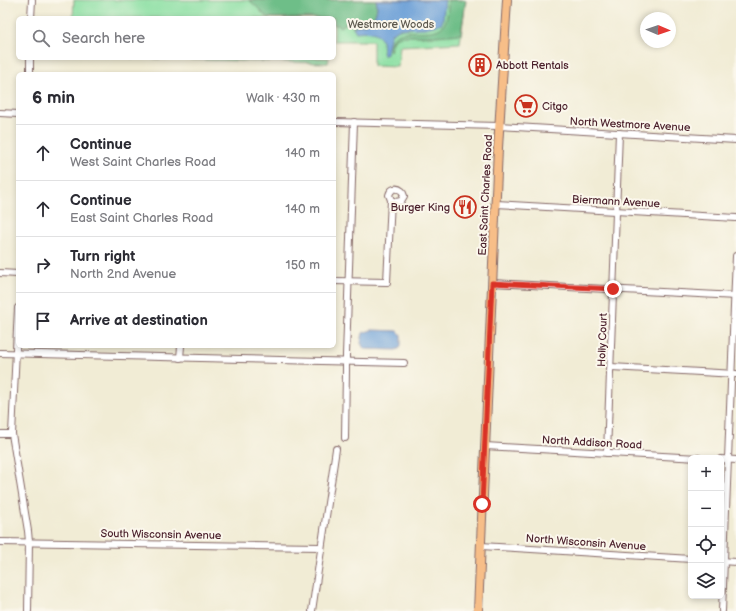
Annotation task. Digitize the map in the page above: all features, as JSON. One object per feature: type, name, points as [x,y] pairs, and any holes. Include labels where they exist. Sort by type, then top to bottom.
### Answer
[{"type":"main road","name":"East Saint Charles Road","points":[[478,611],[499,126],[506,0]]},
{"type":"street","points":[[31,16],[32,0]]},
{"type":"street","points":[[30,60],[30,72]]},
{"type":"street","points":[[0,113],[16,114]]},
{"type":"street","name":"North Westmore Avenue","points":[[336,122],[499,126],[736,140]]},
{"type":"street","points":[[345,438],[354,122]]},
{"type":"street","name":"Holly Court","points":[[608,453],[619,133]]},
{"type":"street","points":[[336,281],[387,282],[391,200]]},
{"type":"street","name":"Biermann Avenue","points":[[496,204],[736,218]]},
{"type":"street","points":[[736,256],[734,374],[724,460],[736,460]]},
{"type":"street","points":[[0,273],[16,274]]},
{"type":"street","points":[[492,283],[735,296]]},
{"type":"street","points":[[16,348],[12,434],[29,542],[28,611]]},
{"type":"street","points":[[180,358],[181,348]]},
{"type":"street","points":[[0,353],[404,363]]},
{"type":"street","points":[[611,367],[734,374]]},
{"type":"street","points":[[0,434],[12,434]]},
{"type":"street","name":"North Addison Road","points":[[485,446],[688,457]]},
{"type":"street","points":[[312,611],[336,449]]},
{"type":"street","points":[[723,527],[724,491]]},
{"type":"street","name":"South Wisconsin Avenue","points":[[0,542],[321,547]]},
{"type":"street","name":"North Wisconsin Avenue","points":[[481,546],[688,559]]},
{"type":"street","points":[[724,561],[736,562]]},
{"type":"street","points":[[722,611],[723,563]]},
{"type":"green space","name":"Westmore Woods","points":[[74,0],[466,0],[460,43],[400,46],[398,67],[373,66],[373,41],[336,41],[336,16],[73,16]]},
{"type":"green space","points":[[249,0],[376,0],[377,3],[374,18],[371,21],[353,27],[350,24],[345,24],[341,27],[336,25],[336,16],[266,16]]},
{"type":"green space","points":[[448,0],[466,0],[461,34],[401,36],[395,38],[390,51],[391,40],[396,35],[403,32],[433,31],[440,28],[444,24],[448,12]]},
{"type":"green space","points":[[210,60],[329,60],[328,63]]},
{"type":"water","points":[[376,0],[445,0],[443,20],[442,23],[434,26],[426,28],[399,29],[392,33],[387,53],[386,55],[383,55],[381,38],[378,35],[372,32],[356,32],[353,27],[368,23],[374,18],[377,7]]},
{"type":"water","points":[[372,330],[398,331],[401,335],[400,348],[396,350],[364,349],[361,343],[363,333]]},
{"type":"place","name":"Abbott Rentals","points":[[480,65]]},
{"type":"place","name":"Citgo","points":[[526,106]]},
{"type":"place","name":"Burger King","points":[[465,207]]},
{"type":"route","points":[[482,504],[492,283],[613,289]]}]
